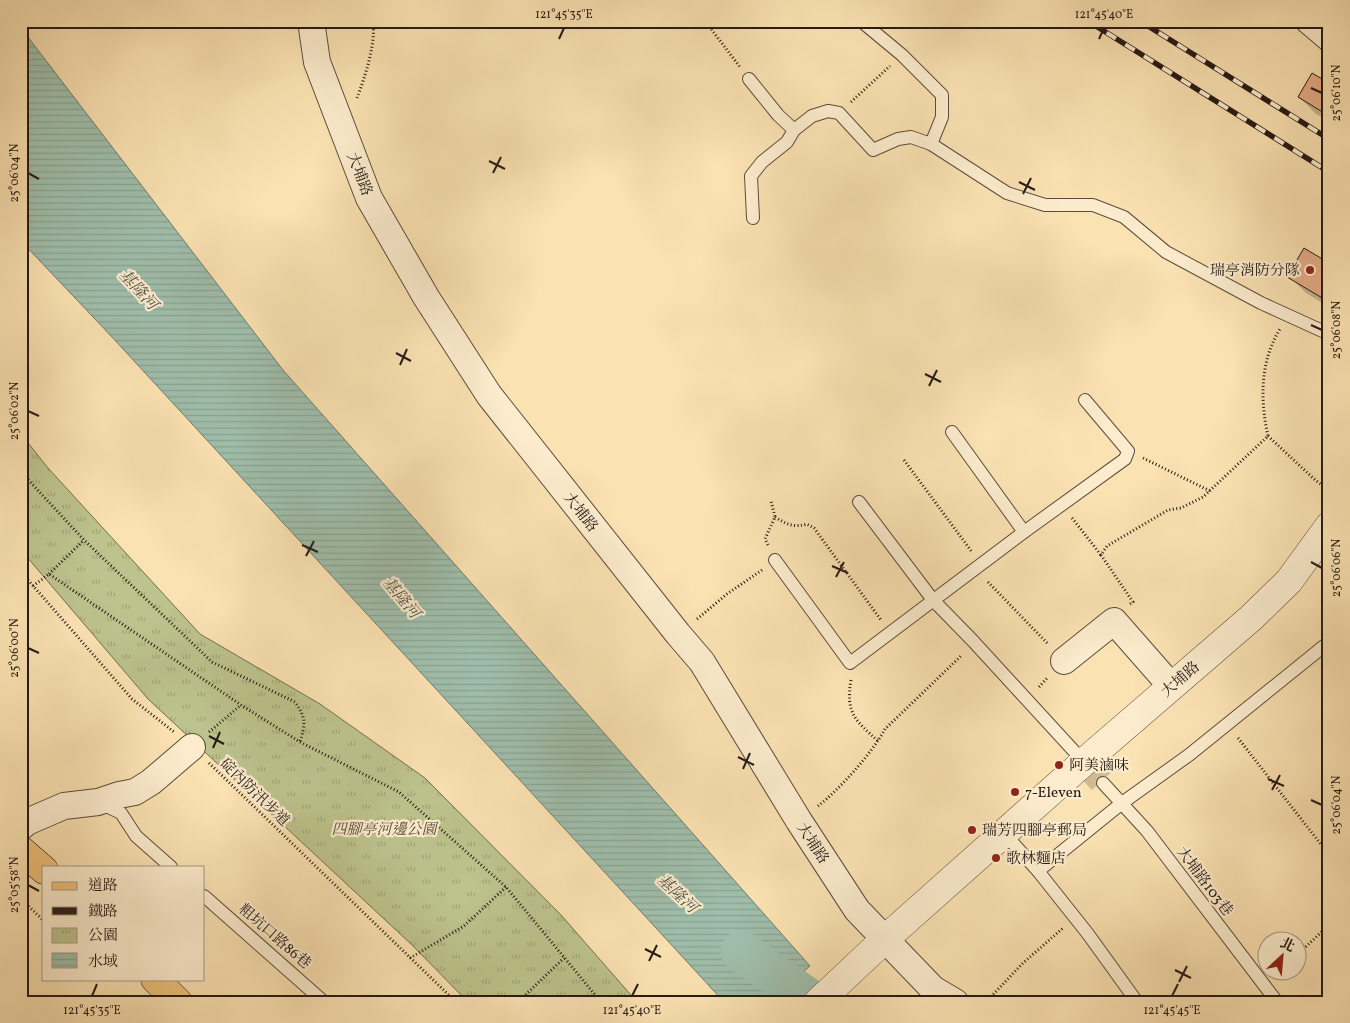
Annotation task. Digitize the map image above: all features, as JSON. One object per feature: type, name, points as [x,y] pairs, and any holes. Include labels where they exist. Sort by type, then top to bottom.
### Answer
[{"type":"main road","points":[[21,850],[42,868]]},
{"type":"main road","points":[[156,980],[178,1002]]},
{"type":"street","name":"大埔路","points":[[311,21],[317,62],[369,198],[426,297],[489,395],[702,662],[856,910],[875,948],[933,989],[955,1002]]},
{"type":"street","points":[[1309,21],[1329,38]]},
{"type":"street","name":"大埔路","points":[[875,948],[1084,762],[1251,618],[1288,581],[1329,526]]},
{"type":"street","points":[[1064,661],[1114,621],[1171,686]]},
{"type":"street","points":[[21,827],[27,822],[64,806],[98,802],[135,792],[152,782],[192,747]]},
{"type":"street","points":[[818,1002],[875,948]]},
{"type":"lane","points":[[861,21],[902,55],[942,95],[942,117],[931,144]]},
{"type":"lane","points":[[749,79],[778,115],[794,130]]},
{"type":"lane","points":[[753,218],[751,176],[762,162],[787,142],[794,130],[812,116],[828,111],[839,113],[873,150],[898,139],[911,138],[931,144],[1006,193],[1046,205],[1093,205],[1124,217],[1166,252],[1261,303],[1329,334]]},
{"type":"lane","points":[[775,560],[850,663],[932,600],[1125,459],[1128,451],[1084,400]]},
{"type":"lane","points":[[952,432],[1024,532]]},
{"type":"lane","points":[[859,502],[932,600],[973,641],[1084,762]]},
{"type":"lane","points":[[1038,872],[1122,803],[1189,755],[1329,642]]},
{"type":"lane","name":"大埔路103巷","points":[[1103,783],[1147,831],[1277,1002]]},
{"type":"lane","points":[[98,802],[121,813],[136,836],[170,866]]},
{"type":"lane","points":[[1004,833],[1075,918],[1137,1002]]},
{"type":"lane","name":"粗坑口路86巷","points":[[205,897],[324,1002]]},
{"type":"path","points":[[344,131],[364,80],[374,31],[373,21]]},
{"type":"path","points":[[705,21],[749,79]]},
{"type":"path","points":[[839,113],[902,55]]},
{"type":"path","points":[[1288,315],[1271,344],[1266,364],[1262,397],[1268,436],[1329,491]]},
{"type":"path","points":[[1101,555],[1107,546],[1168,510],[1181,508],[1203,498],[1268,436]]},
{"type":"path","points":[[1128,451],[1210,491]]},
{"type":"path","points":[[904,460],[978,566],[1064,661]]},
{"type":"path","points":[[21,472],[84,540],[212,662],[295,702],[303,714],[305,726],[300,742]]},
{"type":"path","points":[[678,634],[727,594],[775,560],[765,539],[775,516],[771,501]]},
{"type":"path","points":[[1061,505],[1101,555],[1132,602],[1114,621]]},
{"type":"path","points":[[775,516],[787,524],[800,526],[807,524],[814,528],[890,632]]},
{"type":"path","points":[[33,586],[49,574],[84,540]]},
{"type":"path","name":"碇內防汛步道","points":[[21,572],[132,699],[192,747],[456,1002]]},
{"type":"path","points":[[49,574],[241,705],[300,742],[400,792],[506,887],[601,1002]]},
{"type":"path","points":[[799,821],[830,797],[878,741],[885,729],[973,641]]},
{"type":"path","points":[[861,655],[852,675],[849,705],[858,723],[878,741]]},
{"type":"path","points":[[192,747],[241,705]]},
{"type":"path","points":[[1227,724],[1323,847],[1329,850]]},
{"type":"path","points":[[410,958],[464,926],[506,887]]},
{"type":"path","points":[[21,899],[42,919]]},
{"type":"path","points":[[986,1002],[1024,963],[1075,918]]},
{"type":"path","points":[[1308,945],[1329,925]]},
{"type":"path","points":[[518,1002],[564,958]]},
{"type":"green space","name":"四腳亭河邊公園","points":[[21,434],[48,468],[200,634],[320,704],[425,778],[561,915],[637,1002],[468,1002],[412,945],[148,699],[21,550]]},
{"type":"water","points":[[21,28],[283,370],[810,966],[768,1002],[724,1002],[112,337],[21,241]]},
{"type":"building","points":[[1312,73],[1329,83],[1329,116],[1298,97]]},
{"type":"building","name":"瑞亭消防分隊","points":[[1304,248],[1329,263],[1329,302],[1287,277]]},
{"type":"waterway","name":"基隆河","points":[[741,951],[813,1002]]},
{"type":"tunnel","points":[[1084,762],[1103,783]]},
{"type":"railway","points":[[1088,21],[1329,172]]},
{"type":"railway","points":[[1140,21],[1329,139]]},
{"type":"place","name":"瑞亭消防分隊","points":[[1310,270]]},
{"type":"place","name":"阿美滷味","points":[[1059,765]]},
{"type":"place","name":"7-Eleven","points":[[1015,792]]},
{"type":"place","name":"瑞芳四腳亭郵局","points":[[972,830]]},
{"type":"place","name":"歌林麵店","points":[[996,858]]}]
